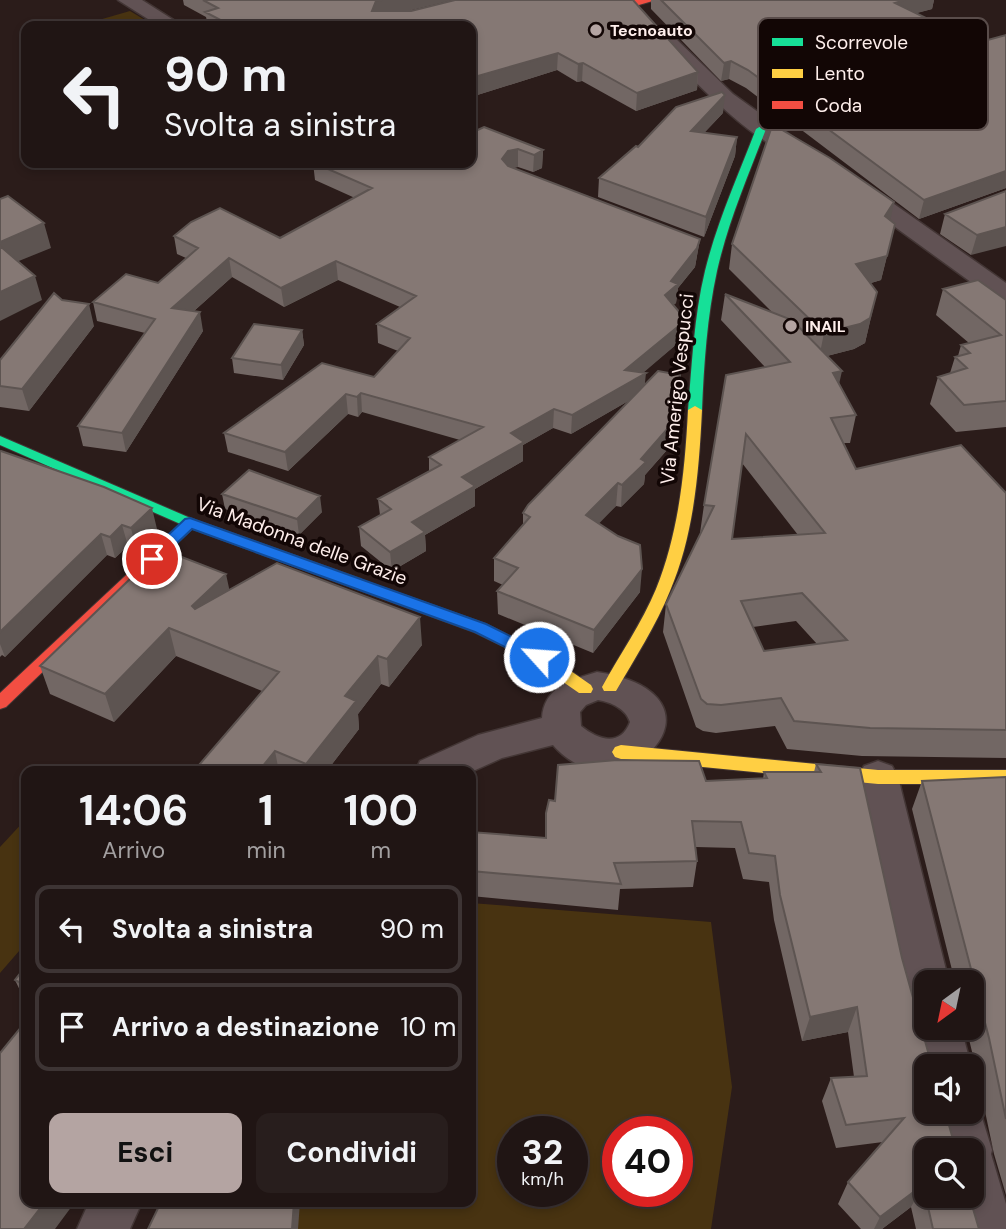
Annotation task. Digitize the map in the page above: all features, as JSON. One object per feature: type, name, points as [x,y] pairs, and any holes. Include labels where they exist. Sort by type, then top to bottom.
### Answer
[{"type":"street","points":[[128,0],[164,21]]},
{"type":"street","points":[[638,1],[709,86],[758,127]]},
{"type":"street","name":"Via Amerigo Vespucci","points":[[597,688],[664,588],[680,529],[693,464],[698,353],[711,272],[724,227],[761,130]]},
{"type":"street","points":[[763,130],[814,161]]},
{"type":"street","points":[[835,174],[1006,295]]},
{"type":"street","points":[[917,232],[942,222]]},
{"type":"street","points":[[692,243],[718,253]]},
{"type":"street","name":"Via Madonna delle Grazie","points":[[6,451],[190,523],[480,628],[597,688]]},
{"type":"street","points":[[0,703],[190,523]]},
{"type":"street","points":[[621,752],[634,746],[647,728],[647,717],[635,697],[597,688],[568,698],[561,707],[559,717],[566,737],[588,751],[602,754],[621,752],[878,777],[1006,777]]},
{"type":"street","points":[[447,766],[492,746],[561,728]]},
{"type":"street","points":[[878,777],[924,970]]},
{"type":"street","points":[[102,1229],[114,1207]]},
{"type":"street","points":[[982,1208],[987,1229]]},
{"type":"shaded area","points":[[130,11],[147,21],[95,21]]},
{"type":"shaded area","points":[[21,824],[21,949],[0,973],[0,847]]},
{"type":"shaded area","points":[[476,903],[711,922],[732,1087],[711,1229],[221,1229],[223,1207],[476,1207]]},
{"type":"building","points":[[203,0],[382,0],[376,1],[372,11],[411,11],[455,0],[633,0],[698,72],[637,93],[583,63],[578,64],[558,53],[476,77],[476,21],[222,21],[205,12],[218,8]]},
{"type":"building","points":[[661,0],[905,0],[895,3],[926,18],[758,18],[758,77],[731,61],[724,63]]},
{"type":"building","points":[[1006,35],[1006,171],[924,200],[829,130],[988,130],[988,40]]},
{"type":"building","points":[[722,92],[725,95],[691,131],[737,137],[706,217],[599,178],[638,147],[676,107]]},
{"type":"building","points":[[484,127],[543,150],[534,155],[518,149],[508,151],[502,159],[508,166],[700,239],[697,248],[671,281],[678,284],[665,295],[686,320],[625,370],[646,373],[572,415],[554,409],[511,433],[524,442],[462,477],[475,486],[412,522],[425,532],[390,552],[359,527],[391,509],[378,499],[441,465],[429,457],[483,427],[361,393],[357,397],[346,394],[285,452],[224,433],[322,363],[374,377],[410,338],[377,324],[416,296],[336,261],[281,288],[229,258],[172,308],[200,312],[122,433],[78,426],[155,319],[93,302],[126,274],[158,283],[198,248],[174,236],[191,222],[220,208],[280,238],[372,188],[326,168],[476,168],[476,131]]},
{"type":"building","points":[[771,130],[782,130],[830,158],[894,202],[885,216],[895,224],[887,256],[856,264],[877,292],[870,318],[860,324],[824,333],[732,244]]},
{"type":"building","points":[[1006,191],[1006,227],[977,235],[945,214]]},
{"type":"building","points":[[8,196],[44,223],[0,242],[0,199]]},
{"type":"building","points":[[0,246],[35,276],[0,292]]},
{"type":"building","points":[[978,280],[1006,300],[1006,401],[964,405],[938,377],[967,368],[955,357],[970,353],[961,345],[1001,335],[943,289]]},
{"type":"building","points":[[54,293],[62,300],[89,304],[22,389],[0,386],[0,360]]},
{"type":"building","points":[[725,294],[792,320],[842,371],[833,373],[856,415],[831,418],[856,469],[961,445],[1006,493],[1006,730],[870,728],[794,721],[781,698],[721,705],[707,704],[701,699],[666,604],[714,506],[704,505],[726,375],[790,362]],"holes":[[[746,434],[825,533],[732,539]],[[802,593],[847,640],[764,651],[741,601]]]},
{"type":"building","points":[[254,324],[302,330],[281,365],[232,358]]},
{"type":"building","points":[[658,371],[680,375],[676,419],[641,459],[646,462],[622,485],[618,483],[586,515],[618,536],[640,545],[642,569],[594,630],[497,591],[518,568],[494,558],[530,517],[523,513],[528,505]]},
{"type":"building","points":[[0,452],[104,487],[152,508],[131,528],[122,525],[110,537],[101,534],[0,632]]},
{"type":"building","points":[[249,470],[320,496],[297,519],[222,494]]},
{"type":"building","points":[[161,549],[226,574],[192,606],[195,609],[277,563],[420,617],[387,659],[378,656],[345,696],[356,701],[306,764],[275,751],[263,766],[198,766],[279,672],[169,628],[105,694],[40,666]]},
{"type":"building","points":[[617,760],[699,761],[706,781],[767,778],[764,772],[821,772],[816,764],[860,768],[914,1001],[914,1040],[925,1040],[929,1054],[914,1054],[914,1124],[949,1124],[953,1138],[914,1138],[914,1192],[880,1217],[848,1182],[904,1118],[846,1125],[831,1078],[867,1076],[857,1007],[810,1017],[780,895],[775,856],[749,853],[741,822],[692,821],[697,861],[614,863],[621,884],[476,871],[476,832],[546,838],[549,800],[555,801],[558,765]]},
{"type":"building","points":[[1006,777],[1006,1119],[984,1019],[984,970],[971,970],[922,781]]},
{"type":"building","points":[[21,972],[21,983],[15,980]]},
{"type":"building","points":[[21,1027],[21,1207],[41,1207],[24,1229],[0,1229],[0,1053]]},
{"type":"building","points":[[159,1207],[294,1207],[292,1229],[148,1229]]},
{"type":"building","points":[[928,1208],[973,1208],[979,1229],[933,1229]]},
{"type":"traffic: fast","points":[[695,410],[702,322],[711,271],[727,217],[761,130]]},
{"type":"traffic: fast","points":[[0,440],[190,523],[356,583]]},
{"type":"traffic: slow","points":[[610,687],[652,613],[671,568],[687,500],[695,410]]},
{"type":"traffic: slow","points":[[356,583],[480,628],[539,657],[585,689]]},
{"type":"traffic: slow","points":[[621,752],[878,777],[1006,777]]},
{"type":"traffic: jam","points":[[629,0],[632,4],[652,0]]},
{"type":"traffic: jam","points":[[0,703],[190,523]]},
{"type":"place","name":"Tecnoauto","points":[[596,30]]},
{"type":"place","name":"INAIL","points":[[791,326]]},
{"type":"route","points":[[152,559],[190,523],[480,628],[539,657]]}]
